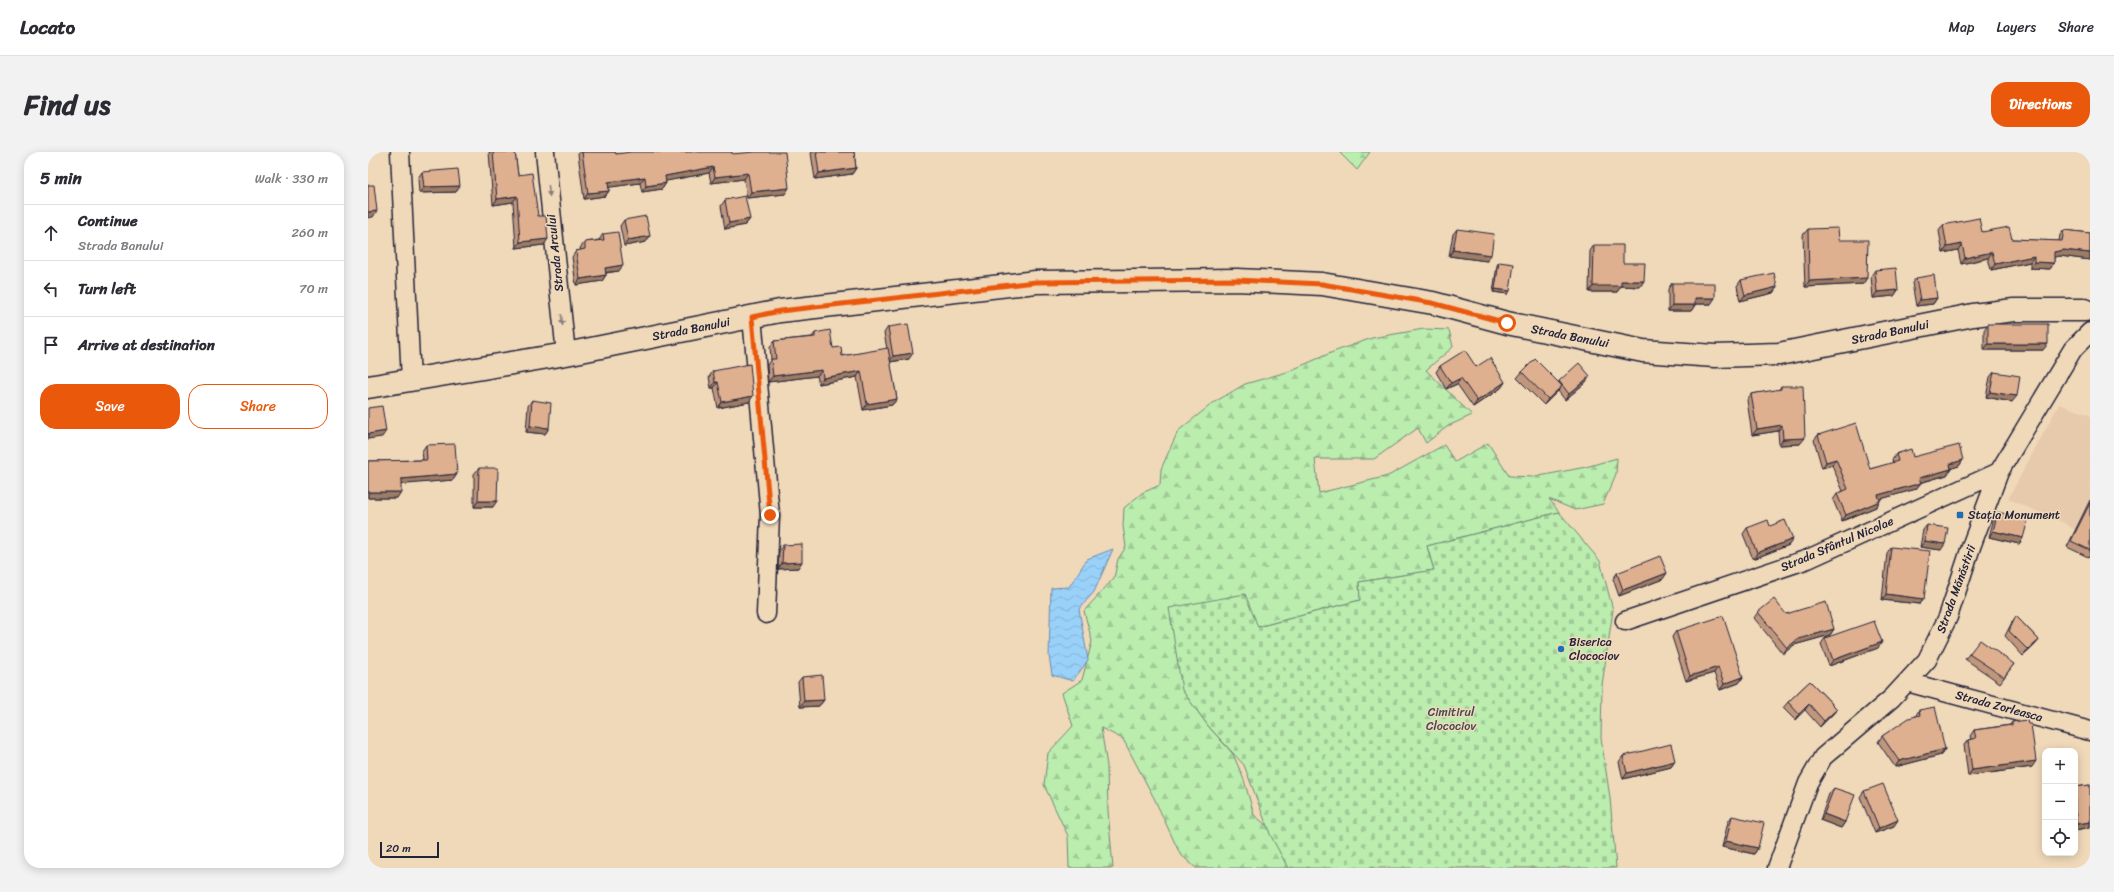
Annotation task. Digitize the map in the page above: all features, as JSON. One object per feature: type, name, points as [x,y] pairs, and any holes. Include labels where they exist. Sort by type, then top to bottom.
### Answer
[{"type":"street","points":[[400,152],[411,380]]},
{"type":"street","name":"Strada Arcului","points":[[545,152],[566,354]]},
{"type":"street","name":"Strada Banului","points":[[368,387],[566,354],[780,311],[1036,282],[1237,280],[1322,284],[1432,303],[1507,323],[1644,351],[1715,356],[1779,354],[1852,341],[1973,315],[2014,310],[2088,309]]},
{"type":"street","points":[[752,317],[770,515],[766,614]]},
{"type":"street","name":"Strada Mănăstirii","points":[[1777,868],[1808,783],[1823,757],[1892,698],[1927,660],[1948,617],[1972,544],[1999,472],[2073,349],[2090,332]]},
{"type":"street","name":"Strada Sfântul Nicolae","points":[[1625,621],[1808,559],[1999,472]]},
{"type":"street","name":"Strada Zorleasca","points":[[1907,682],[2090,731]]},
{"type":"shaded area","points":[[2059,404],[2090,415],[2090,540],[2064,523],[2008,499]]},
{"type":"green space","points":[[1339,152],[1370,152],[1357,170]]},
{"type":"green space","points":[[1424,329],[1449,330],[1453,347],[1426,370],[1472,415],[1448,426],[1426,443],[1418,428],[1374,459],[1315,459],[1319,493],[1388,476],[1444,445],[1455,462],[1488,443],[1509,476],[1534,477],[1586,467],[1617,458],[1616,474],[1603,504],[1575,510],[1549,499],[1559,512],[1427,546],[1434,570],[1359,582],[1360,600],[1258,627],[1182,690],[1209,727],[1233,754],[1244,780],[1254,815],[1283,839],[1308,868],[1196,868],[1180,854],[1154,798],[1123,739],[1101,728],[1107,766],[1108,811],[1113,868],[1069,868],[1068,836],[1044,785],[1048,753],[1073,726],[1062,693],[1082,680],[1092,641],[1084,611],[1114,578],[1118,559],[1126,547],[1123,526],[1124,508],[1142,493],[1160,485],[1161,469],[1178,431],[1213,403],[1245,384],[1287,372],[1333,352],[1372,338]]},
{"type":"green space","name":"Cimitirul Clocociov","points":[[1559,512],[1600,561],[1613,610],[1602,685],[1601,738],[1610,798],[1616,868],[1288,868],[1270,834],[1244,765],[1209,727],[1182,690],[1169,608],[1245,594],[1258,627],[1360,600],[1359,582],[1434,570],[1427,546]]},
{"type":"water","points":[[1113,549],[1094,592],[1079,609],[1088,660],[1073,681],[1052,675],[1049,656],[1051,588],[1069,587],[1087,559]]},
{"type":"building","points":[[493,152],[515,152],[518,175],[532,173],[538,216],[546,216],[548,239],[520,242],[517,196],[497,199]]},
{"type":"building","points":[[582,152],[615,152],[616,154],[631,152],[732,152],[732,154],[785,152],[789,188],[751,192],[748,173],[715,177],[713,167],[665,176],[666,183],[646,186],[645,177],[608,182],[609,191],[588,193]]},
{"type":"building","points":[[816,152],[854,152],[856,168],[819,173]]},
{"type":"building","points":[[458,169],[460,186],[424,187],[422,172]]},
{"type":"building","points":[[368,185],[374,185],[377,211],[368,212]]},
{"type":"building","points":[[745,196],[750,219],[729,223],[725,200]]},
{"type":"building","points":[[646,216],[650,236],[628,240],[624,220]]},
{"type":"building","points":[[1979,218],[1982,232],[2009,227],[2012,239],[2062,241],[2064,230],[2090,233],[2090,253],[2064,250],[2054,252],[2054,263],[2034,262],[2034,256],[1995,264],[1992,252],[1965,258],[1962,244],[1947,247],[1943,225]]},
{"type":"building","points":[[1838,228],[1839,240],[1868,240],[1867,278],[1809,281],[1808,229]]},
{"type":"building","points":[[1457,229],[1494,234],[1491,255],[1453,250]]},
{"type":"building","points":[[618,232],[623,265],[605,268],[606,275],[580,279],[576,251],[585,249],[585,242],[604,240],[603,234]]},
{"type":"building","points":[[1594,245],[1623,245],[1623,263],[1645,263],[1644,281],[1621,281],[1621,286],[1593,286]]},
{"type":"building","points":[[1499,262],[1514,264],[1510,291],[1495,289]]},
{"type":"building","points":[[1896,268],[1898,290],[1877,292],[1875,270]]},
{"type":"building","points":[[1774,273],[1777,287],[1745,295],[1741,280]]},
{"type":"building","points":[[1934,275],[1937,298],[1920,300],[1916,278]]},
{"type":"building","points":[[1672,283],[1715,283],[1715,298],[1695,298],[1695,305],[1672,305]]},
{"type":"building","points":[[908,324],[913,353],[893,356],[888,327]]},
{"type":"building","points":[[1988,324],[2048,324],[2048,344],[1988,344]]},
{"type":"building","points":[[830,330],[833,348],[841,347],[842,356],[888,348],[897,399],[867,404],[861,371],[823,378],[822,370],[773,376],[771,359],[776,359],[774,341],[815,337],[815,333]]},
{"type":"building","points":[[1465,350],[1476,367],[1490,358],[1505,382],[1477,401],[1461,378],[1451,383],[1440,366]]},
{"type":"building","points":[[1535,359],[1562,386],[1548,399],[1522,372]]},
{"type":"building","points":[[1579,363],[1590,376],[1569,394],[1559,381]]},
{"type":"building","points":[[750,364],[753,396],[722,402],[718,382],[715,382],[713,371]]},
{"type":"building","points":[[1994,372],[2020,376],[2017,396],[1990,392]]},
{"type":"building","points":[[1781,386],[1803,386],[1805,438],[1783,439],[1782,425],[1757,429],[1751,394],[1781,389]]},
{"type":"building","points":[[532,400],[551,403],[549,428],[530,426]]},
{"type":"building","points":[[382,406],[386,431],[368,434],[368,408]]},
{"type":"building","points":[[1856,423],[1870,469],[1898,461],[1896,454],[1911,449],[1913,457],[1959,445],[1963,460],[1950,464],[1951,469],[1919,478],[1921,483],[1878,495],[1880,501],[1846,515],[1837,494],[1848,489],[1836,459],[1826,462],[1818,435]]},
{"type":"building","points":[[455,444],[457,474],[401,479],[401,492],[368,492],[368,461],[427,460],[426,445]]},
{"type":"building","points":[[479,468],[498,468],[497,501],[478,501]]},
{"type":"building","points":[[2090,503],[2090,550],[2071,541]]},
{"type":"building","points":[[1998,512],[2028,520],[2023,538],[1993,531]]},
{"type":"building","points":[[1768,520],[1770,526],[1785,520],[1793,539],[1757,553],[1747,528]]},
{"type":"building","points":[[1927,525],[1948,528],[1945,544],[1925,541]]},
{"type":"building","points":[[802,544],[802,562],[782,563],[783,545]]},
{"type":"building","points":[[1891,547],[1930,551],[1924,599],[1886,594]]},
{"type":"building","points":[[1660,556],[1667,573],[1623,590],[1617,573]]},
{"type":"building","points":[[1774,599],[1786,614],[1826,602],[1834,629],[1798,639],[1787,648],[1758,612]]},
{"type":"building","points":[[1723,616],[1743,677],[1724,684],[1718,667],[1690,676],[1676,631]]},
{"type":"building","points":[[2016,616],[2039,640],[2028,650],[2009,631]]},
{"type":"building","points":[[1874,621],[1882,642],[1833,660],[1825,638]]},
{"type":"building","points":[[1980,640],[2014,664],[2004,677],[1969,654]]},
{"type":"building","points":[[822,675],[824,700],[804,701],[802,677]]},
{"type":"building","points":[[1810,681],[1837,709],[1824,721],[1809,704],[1799,714],[1788,702]]},
{"type":"building","points":[[1935,707],[1945,749],[1899,761],[1882,736],[1909,718],[1920,715],[1919,710]]},
{"type":"building","points":[[2027,720],[2028,724],[2031,724],[2036,761],[1972,770],[1968,740],[1976,738],[1974,730],[2012,725],[2012,722]]},
{"type":"building","points":[[1671,744],[1675,761],[1627,773],[1623,756]]},
{"type":"building","points":[[1883,784],[1898,820],[1879,828],[1864,791]]},
{"type":"building","points":[[2090,785],[2090,822],[2078,824],[2078,787]]},
{"type":"building","points":[[1834,788],[1855,795],[1845,822],[1824,814]]},
{"type":"building","points":[[1732,816],[1764,823],[1758,848],[1726,841]]},
{"type":"place","name":"Stația Monument","points":[[1960,515]]},
{"type":"place","name":"Biserica Clocociov","points":[[1561,649]]},
{"type":"route","points":[[770,515],[752,317],[780,311],[1036,282],[1237,280],[1322,284],[1432,303],[1507,323]]}]
